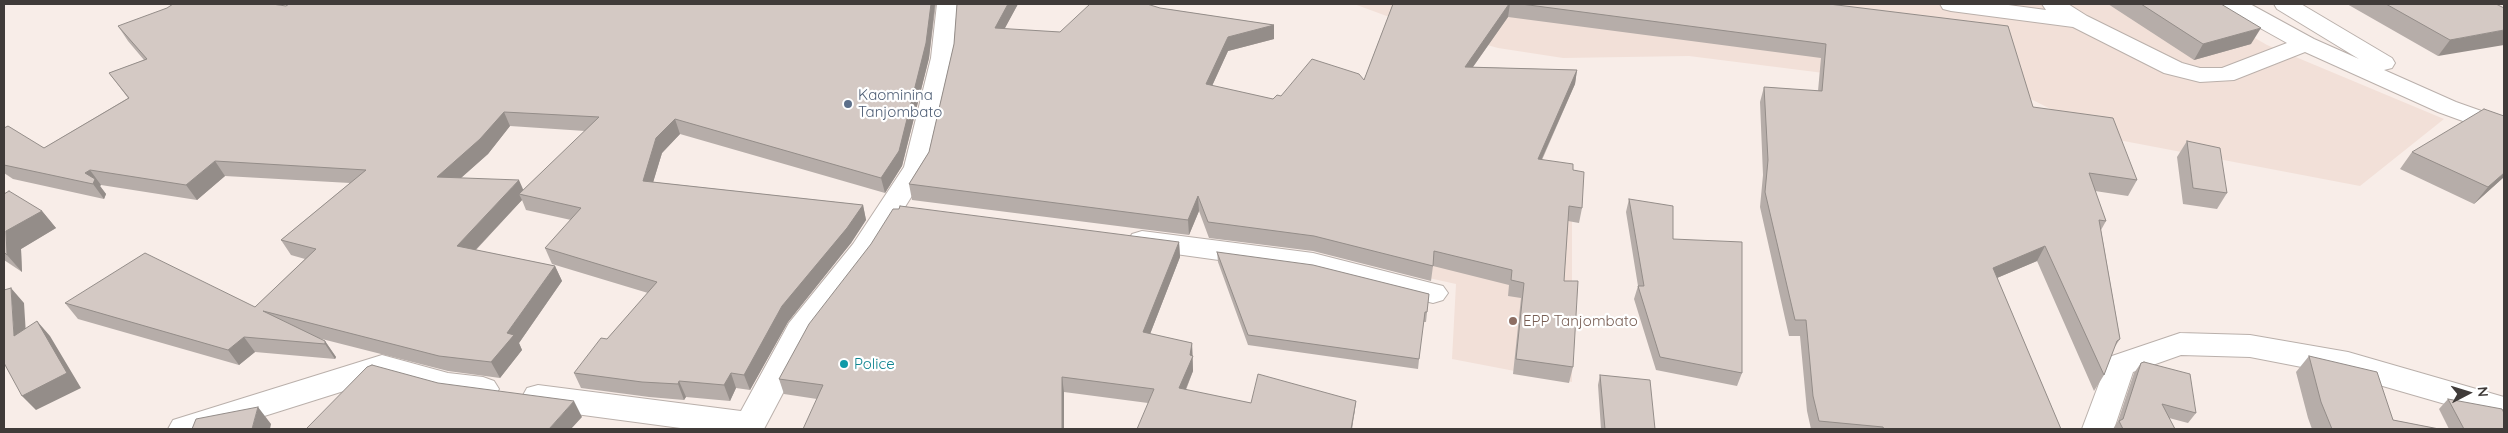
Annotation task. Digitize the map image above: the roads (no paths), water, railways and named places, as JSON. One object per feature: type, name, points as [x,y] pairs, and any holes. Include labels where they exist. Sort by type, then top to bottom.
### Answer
[{"type":"street","points":[[184,429],[382,367],[448,385],[749,427],[800,331],[863,251],[917,167],[943,58],[948,4]]},
{"type":"street","points":[[1951,4],[2080,21]]},
{"type":"street","points":[[2053,4],[2080,21],[2173,68],[2200,75],[2224,75],[2306,44]]},
{"type":"street","points":[[2234,4],[2306,44],[2447,107],[2504,127]]},
{"type":"street","points":[[2285,4],[2404,75],[2504,127]]},
{"type":"street","points":[[890,208],[920,212]]},
{"type":"street","points":[[1116,238],[1313,263],[1432,293]]},
{"type":"street","points":[[2098,429],[2120,365],[2180,344],[2250,346],[2348,364],[2504,408]]},
{"type":"place","name":"Kaominina Tanjombato","points":[[848,104]]},
{"type":"place","name":"EPP Tanjombato","points":[[1513,321]]},
{"type":"place","name":"Police","points":[[844,364]]}]
